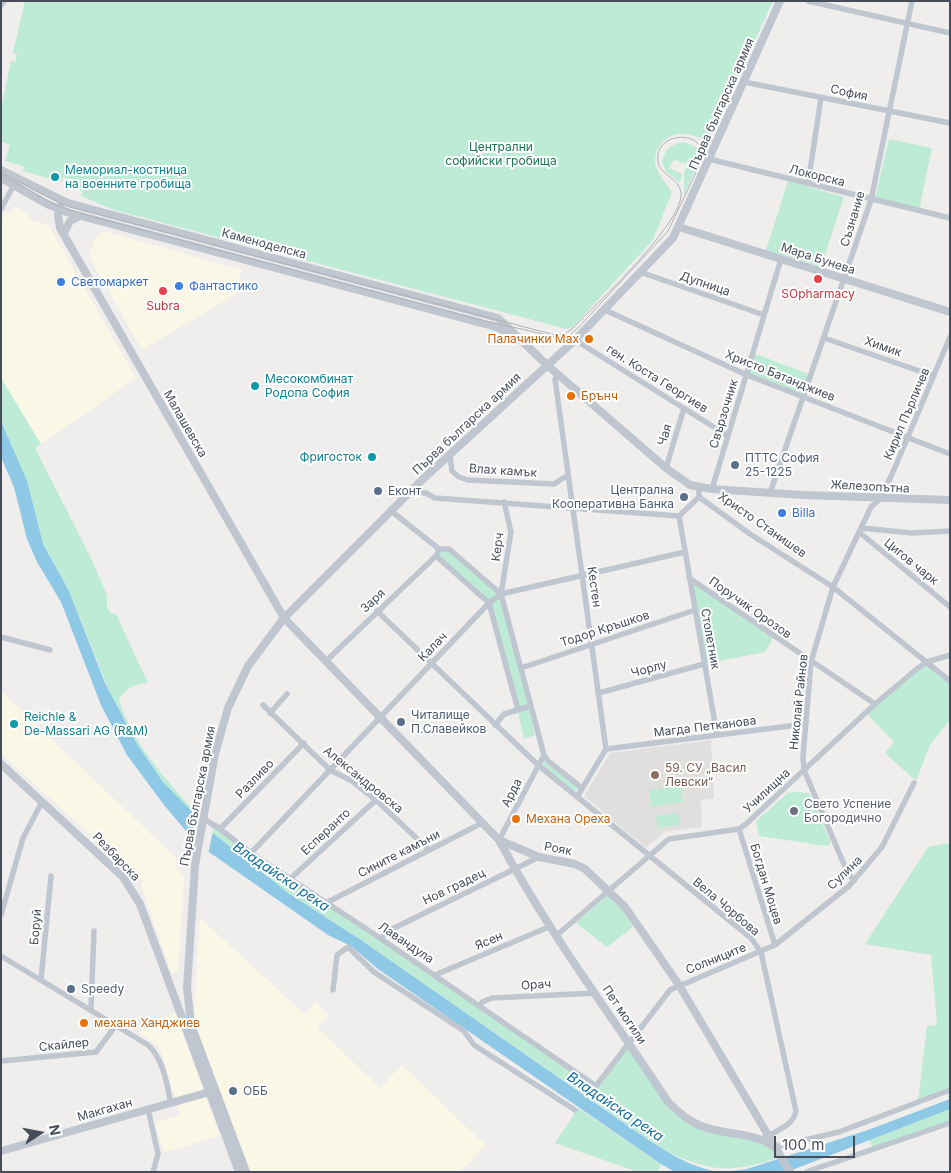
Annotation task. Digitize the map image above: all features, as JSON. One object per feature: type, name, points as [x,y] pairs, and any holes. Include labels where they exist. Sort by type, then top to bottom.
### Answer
[{"type":"street","name":"Първа българска армия","points":[[187,988],[198,846],[215,754],[228,708],[248,666],[284,618],[390,510],[576,340],[672,238],[679,228],[780,1]]},
{"type":"street","points":[[808,1],[950,33]]},
{"type":"street","name":"Съзнание","points":[[770,493],[845,280],[870,200],[912,1]]},
{"type":"street","name":"София","points":[[744,82],[950,123]]},
{"type":"street","points":[[808,184],[821,98]]},
{"type":"street","name":"Локорска","points":[[709,159],[870,200],[950,218]]},
{"type":"street","name":"Каменоделска","points":[[1,170],[41,201],[81,216],[496,327],[520,338]]},
{"type":"street","name":"Каменоделска","points":[[1,178],[16,180],[65,202],[498,318],[548,365]]},
{"type":"street","points":[[1,209],[16,180]]},
{"type":"street","points":[[41,201],[58,223]]},
{"type":"street","name":"Малашевска","points":[[65,202],[58,223],[284,618]]},
{"type":"street","name":"Малашевска","points":[[63,210],[68,240]]},
{"type":"street","points":[[65,231],[70,220],[81,216]]},
{"type":"street","name":"Мара Бунева","points":[[679,228],[950,312]]},
{"type":"street","name":"Свързочник","points":[[712,489],[781,259]]},
{"type":"street","name":"Дупница","points":[[640,272],[764,315]]},
{"type":"street","name":"Христо Батанджиев","points":[[605,310],[747,374],[950,454]]},
{"type":"street","name":"Кирил Пърличев","points":[[880,499],[950,337]]},
{"type":"street","name":"Химик","points":[[824,338],[934,376]]},
{"type":"street","name":"ген. Коста Георгиев","points":[[576,340],[728,436]]},
{"type":"street","points":[[548,365],[666,468],[686,483],[699,487]]},
{"type":"street","name":"Кестен","points":[[559,375],[555,379],[606,749]]},
{"type":"street","name":"Чая","points":[[666,468],[684,408]]},
{"type":"street","name":"Влах камък","points":[[450,455],[452,471],[459,477],[468,480],[554,484],[568,475]]},
{"type":"street","points":[[423,478],[426,493]]},
{"type":"street","name":"Железопътна","points":[[699,487],[880,499],[950,500]]},
{"type":"street","name":"Христо Станишев","points":[[699,487],[699,497],[750,534],[833,587],[950,680]]},
{"type":"street","points":[[409,492],[426,493],[435,498],[679,516],[699,497]]},
{"type":"street","name":"Николай Райнов","points":[[854,881],[846,869],[804,770],[806,724],[811,662],[833,587],[871,507],[880,499]]},
{"type":"street","name":"Керч","points":[[501,594],[511,532],[504,502]]},
{"type":"street","points":[[390,510],[439,549],[449,549],[501,594],[544,755],[548,761],[582,788]]},
{"type":"street","name":"Столетник","points":[[679,516],[717,735]]},
{"type":"street","points":[[860,530],[912,533],[950,531]]},
{"type":"street","name":"Цигов чарк","points":[[860,530],[950,607]]},
{"type":"street","points":[[439,549],[436,556],[489,603],[518,710]]},
{"type":"street","name":"Калач","points":[[251,853],[489,603],[501,594],[685,552]]},
{"type":"street","name":"Заря","points":[[326,661],[436,556]]},
{"type":"street","name":"Поручик Орозов","points":[[689,578],[875,704]]},
{"type":"street","name":"Тодор Кръшков","points":[[521,668],[695,610]]},
{"type":"street","name":"Вела Чорбова","points":[[377,611],[538,765],[751,938],[761,952],[796,1111],[791,1122],[765,1137]]},
{"type":"street","name":"Рояк","points":[[284,618],[499,840],[539,857],[575,864],[585,868],[626,907],[679,985],[765,1137],[775,1147],[790,1171]]},
{"type":"street","points":[[1,637],[50,650]]},
{"type":"street","points":[[500,641],[513,638]]},
{"type":"street","points":[[926,662],[950,655]]},
{"type":"street","name":"Училищна","points":[[557,935],[669,839],[739,829],[875,704],[926,662]]},
{"type":"street","name":"Чорлу","points":[[598,693],[704,664]]},
{"type":"street","points":[[270,713],[287,694]]},
{"type":"street","name":"Александровска","points":[[263,705],[330,770],[352,781],[376,800],[429,850]]},
{"type":"street","points":[[495,724],[504,714],[531,706]]},
{"type":"street","name":"Магда Петканова","points":[[606,749],[806,724]]},
{"type":"street","name":"Разливо","points":[[220,829],[304,743]]},
{"type":"street","points":[[577,797],[606,749]]},
{"type":"street","name":"Арда","points":[[499,840],[544,755]]},
{"type":"street","name":"Резбарска","points":[[1,764],[123,877],[133,890],[184,1023],[246,1172]]},
{"type":"street","name":"Сулина","points":[[761,952],[775,945],[854,881],[882,847],[914,783]]},
{"type":"street","name":"Есперанто","points":[[290,879],[376,800]]},
{"type":"street","points":[[1,915],[23,838],[42,802]]},
{"type":"street","name":"Лавандула","points":[[203,820],[220,829],[251,853],[381,938],[596,1086]]},
{"type":"street","name":"Сините камъни","points":[[326,903],[482,823]]},
{"type":"street","name":"Богдан Моцев","points":[[739,829],[775,945]]},
{"type":"street","name":"Пет могили","points":[[499,840],[551,926],[668,1102],[681,1114],[699,1126],[765,1137]]},
{"type":"street","name":"Нов градец","points":[[381,938],[386,932],[539,857]]},
{"type":"street","name":"Боруй","points":[[41,980],[51,876]]},
{"type":"street","name":"Ясен","points":[[435,975],[551,926]]},
{"type":"street","points":[[91,1010],[94,931]]},
{"type":"street","points":[[333,990],[337,955],[348,947],[374,972],[464,1031],[474,1045],[576,1110]]},
{"type":"street","name":"Солниците","points":[[596,1086],[628,1041],[670,990],[761,952]]},
{"type":"street","points":[[1,956],[148,1045],[156,1052],[172,1102]]},
{"type":"street","points":[[168,980],[179,988],[187,988]]},
{"type":"street","name":"Резбарска","points":[[184,1023],[183,1005],[187,988]]},
{"type":"street","name":"Резбарска","points":[[187,988],[191,1026],[239,1172]]},
{"type":"street","name":"Орач","points":[[480,1006],[482,1002],[492,998],[596,993]]},
{"type":"street","name":"Скайлер","points":[[1,1061],[96,1052],[116,1025]]},
{"type":"street","points":[[775,1147],[839,1132],[950,1090]]},
{"type":"street","name":"Макгахан","points":[[1,1151],[212,1091]]},
{"type":"street","points":[[148,1109],[158,1154],[153,1172]]},
{"type":"street","points":[[806,1172],[950,1123]]},
{"type":"shaded area","points":[[14,207],[26,213],[32,220],[49,226],[136,378],[41,444],[1,378],[1,221],[6,212],[11,212]]},
{"type":"shaded area","points":[[104,231],[241,270],[236,294],[142,350],[89,256],[95,238]]},
{"type":"shaded area","points":[[1,691],[176,858],[175,866],[184,876],[178,971],[172,974],[141,885],[143,882],[1,754]]},
{"type":"shaded area","name":"59. СУ „Васил Левски“","points":[[711,740],[714,798],[701,800],[702,827],[664,832],[646,848],[584,796],[610,753]]},
{"type":"shaded area","points":[[200,918],[302,1012],[305,1013],[316,1002],[328,1015],[317,1027],[380,1088],[402,1065],[485,1145],[465,1167],[457,1172],[251,1172],[198,1037],[194,1014]]},
{"type":"shaded area","points":[[175,1013],[220,1136],[164,1152],[155,1122],[180,1115],[161,1051],[158,1046],[141,1034],[141,1029]]},
{"type":"green space","name":"Централни софийски гробища","points":[[25,1],[773,1],[709,141],[696,136],[682,134],[664,140],[660,145],[655,157],[655,163],[662,178],[672,192],[653,240],[574,326],[567,329],[114,210],[81,196],[83,191],[75,189],[76,181],[63,177],[62,182],[23,171],[24,166],[5,161],[10,145],[1,141],[1,108],[11,61],[15,62],[17,54],[13,53]]},
{"type":"green space","points":[[889,139],[932,148],[919,211],[875,199]]},
{"type":"green space","points":[[684,142],[697,148],[700,159],[684,196],[684,174],[689,158],[685,164],[674,159],[669,168],[682,174],[680,183],[666,171],[662,163],[664,154],[669,148]]},
{"type":"green space","points":[[788,181],[844,197],[821,267],[766,250]]},
{"type":"green space","points":[[753,353],[811,375],[804,397],[747,375]]},
{"type":"green space","points":[[1,378],[41,444],[35,448],[91,558],[107,595],[107,608],[111,613],[116,614],[148,683],[131,687],[119,700],[124,715],[151,760],[196,813],[195,816],[163,782],[137,744],[116,708],[69,591],[43,544],[13,449],[1,420]]},
{"type":"green space","points":[[444,548],[501,594],[531,706],[518,710],[489,603],[436,556]]},
{"type":"green space","points":[[689,578],[774,636],[765,652],[704,664]]},
{"type":"green space","points":[[927,662],[950,681],[950,720],[930,745],[916,781],[885,753],[894,742],[866,713]]},
{"type":"green space","points":[[529,709],[535,735],[524,739],[518,712]]},
{"type":"green space","points":[[543,762],[546,762],[579,789],[573,791],[542,766]]},
{"type":"green space","points":[[681,786],[683,802],[651,807],[649,790]]},
{"type":"green space","points":[[788,793],[809,793],[831,843],[827,846],[759,836],[756,821]]},
{"type":"green space","points":[[678,813],[680,825],[658,828],[656,816]]},
{"type":"green space","points":[[203,819],[596,1086],[629,1041],[668,1102],[699,1126],[760,1138],[782,1157],[748,1166],[722,1168],[710,1167],[665,1151],[361,940],[288,893],[213,833],[213,829]]},
{"type":"green space","points":[[950,843],[950,1090],[918,1102],[927,1026],[937,1025],[931,955],[865,944],[928,847]]},
{"type":"green space","points":[[608,895],[624,912],[633,927],[607,947],[576,923]]},
{"type":"green space","points":[[578,1108],[661,1164],[657,1172],[638,1172],[555,1143]]},
{"type":"green space","points":[[950,1109],[950,1123],[873,1149],[869,1139]]},
{"type":"water","points":[[1,421],[27,481],[43,544],[69,591],[105,683],[137,744],[163,782],[213,833],[288,893],[361,940],[654,1143],[696,1166],[719,1172],[675,1172],[661,1164],[378,969],[351,946],[328,935],[209,852],[191,837],[164,805],[127,755],[101,705],[61,602],[37,562],[27,539],[14,487],[1,457]]},
{"type":"water","points":[[950,1099],[950,1109],[787,1172],[724,1172],[747,1169],[868,1130]]},
{"type":"pier","points":[[196,813],[213,831],[208,855],[191,840]]},
{"type":"tram line","points":[[1,173],[70,207],[555,335],[566,333],[573,328],[637,262],[669,223],[678,205],[681,192],[678,184],[659,166],[658,154],[663,145],[671,139],[681,137],[691,139],[698,144],[702,152],[700,164],[668,231],[576,330],[568,336],[560,338],[486,321],[82,214],[54,204],[1,175]]},
{"type":"place","name":"Мемориал-костница на военните гробища","points":[[55,177]]},
{"type":"place","name":"SOpharmacy","points":[[818,279]]},
{"type":"place","name":"Светомаркет","points":[[61,282]]},
{"type":"place","name":"Фантастико","points":[[179,286]]},
{"type":"place","name":"Subra","points":[[163,291]]},
{"type":"place","name":"Палачинки Max","points":[[589,339]]},
{"type":"place","name":"Месокомбинат Родопа София","points":[[255,386]]},
{"type":"place","name":"Брънч","points":[[571,396]]},
{"type":"place","name":"Фригосток","points":[[372,457]]},
{"type":"place","name":"ПТТС София 25-1225","points":[[735,465]]},
{"type":"place","name":"Еконт","points":[[378,491]]},
{"type":"place","name":"Централна Кооперативна Банка","points":[[684,497]]},
{"type":"place","name":"Billa","points":[[782,513]]},
{"type":"place","name":"Читалище П.Славейков","points":[[401,722]]},
{"type":"place","name":"Reichle & De-Massari AG (R&M)","points":[[14,724]]},
{"type":"place","name":"59. СУ „Васил Левски“","points":[[655,775]]},
{"type":"place","name":"Свето Успение Богородично","points":[[794,811]]},
{"type":"place","name":"Механа Ореха","points":[[516,819]]},
{"type":"place","name":"Speedy","points":[[71,989]]},
{"type":"place","name":"механа Ханджиев","points":[[84,1023]]},
{"type":"place","name":"ОББ","points":[[233,1091]]},
{"type":"water label","name":"Владайска река","points":[[281,877]]},
{"type":"water label","name":"Владайска река","points":[[615,1107]]}]
